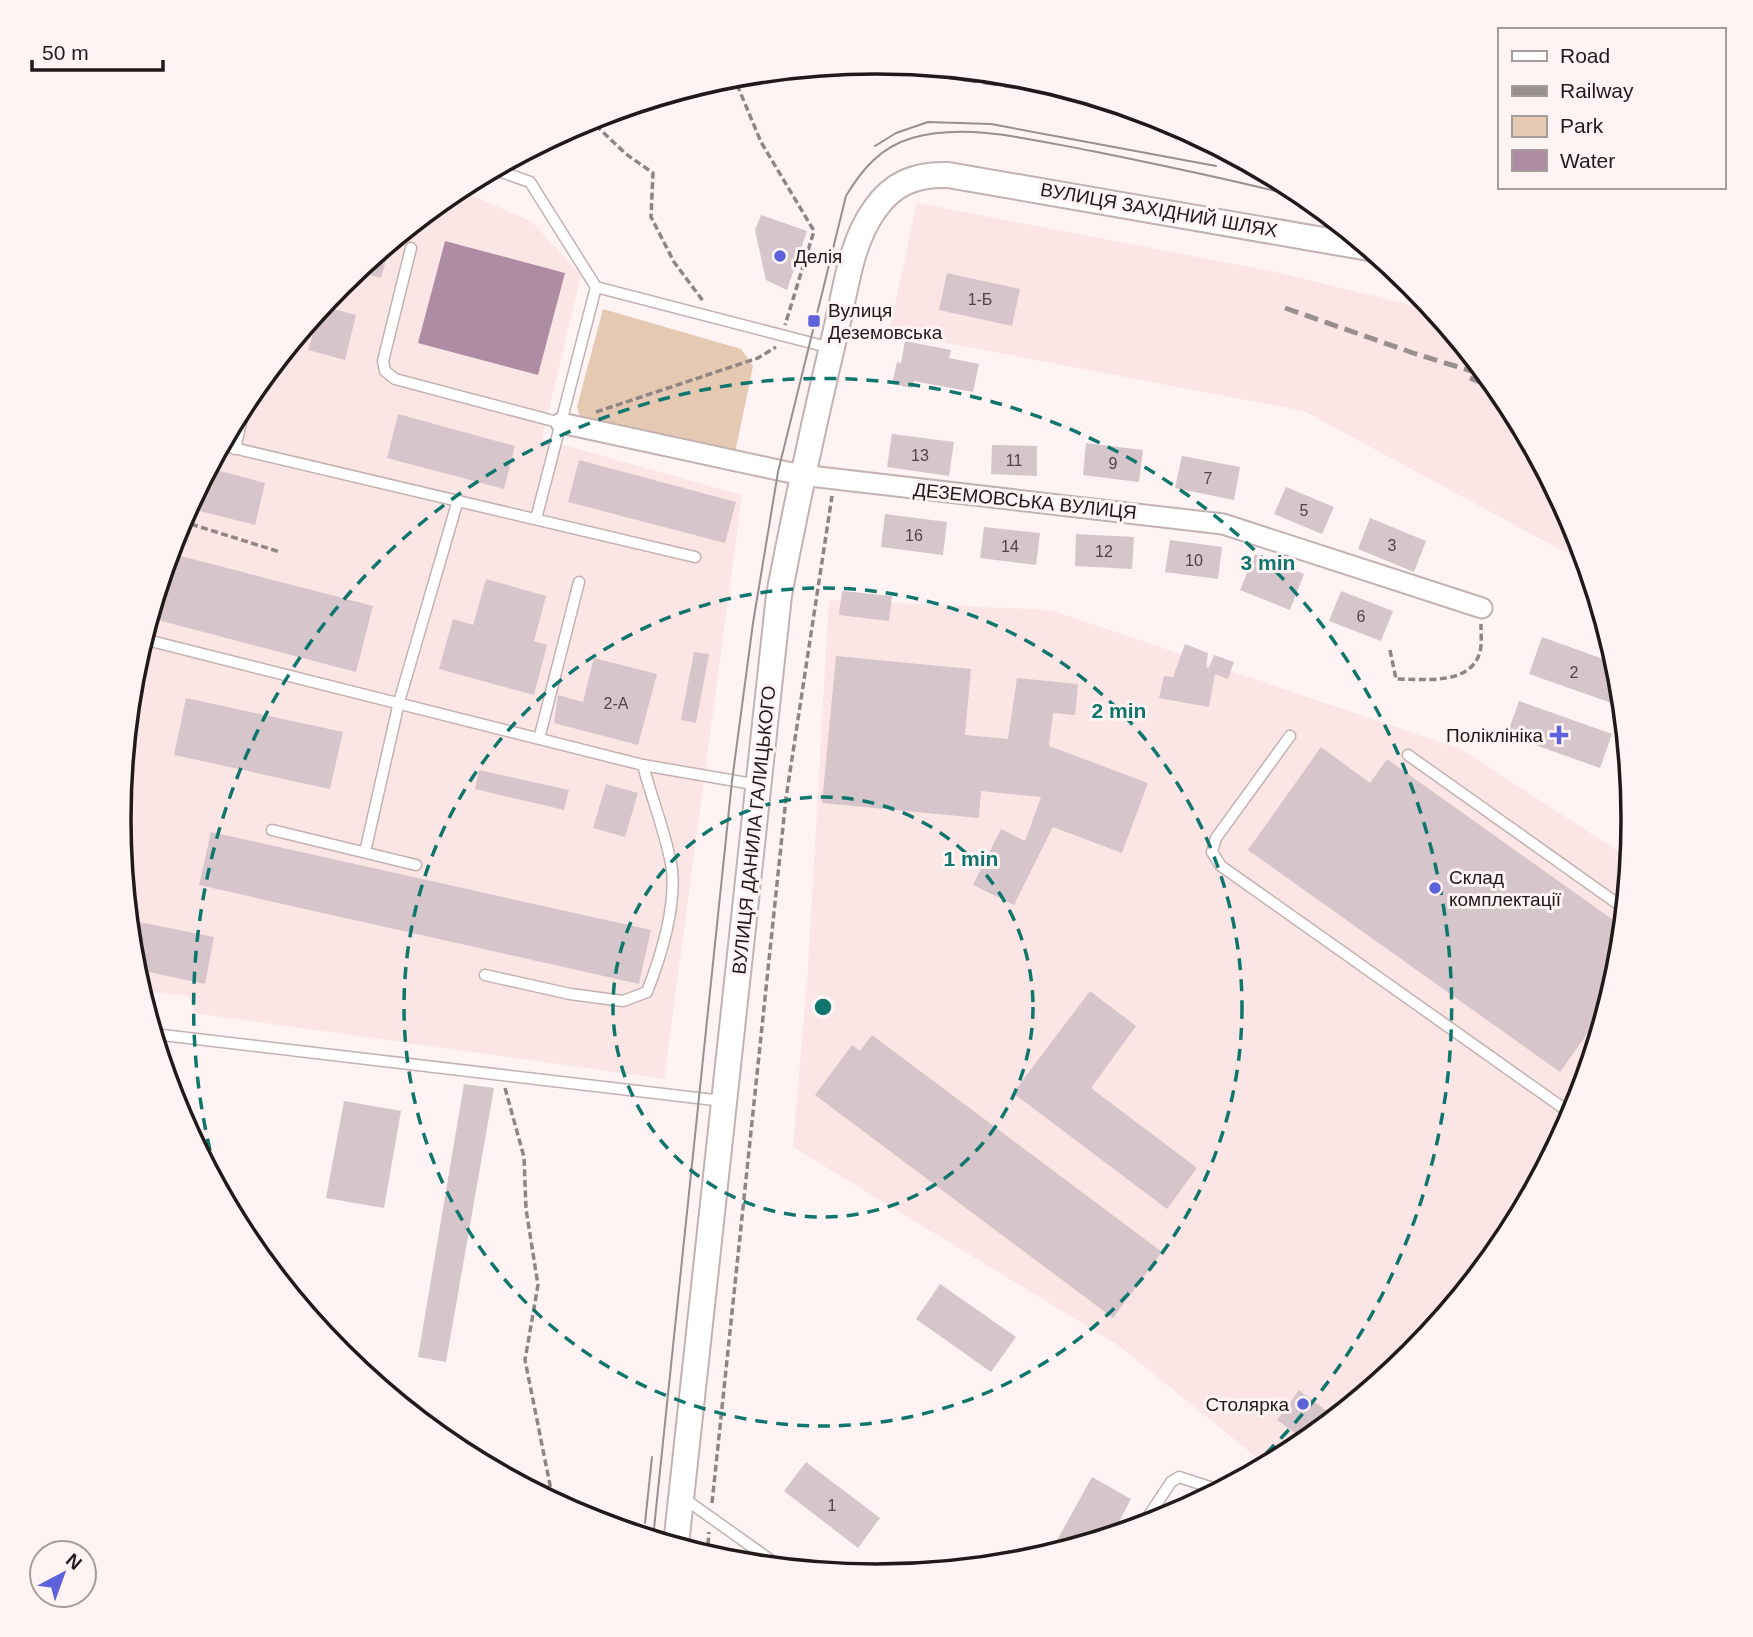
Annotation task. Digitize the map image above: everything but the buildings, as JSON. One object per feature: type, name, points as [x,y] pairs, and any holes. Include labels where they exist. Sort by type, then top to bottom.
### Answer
[{"type":"street","name":"ВУЛИЦЯ ЗАХІДНИЙ ШЛЯХ","points":[[948,175],[1352,245]]},
{"type":"street","name":"ВУЛИЦЯ ДАНИЛА ГАЛИЦЬКОГО","points":[[677,1536],[779,595],[802,475],[856,248],[874,210],[891,190],[910,179],[948,175]]},
{"type":"street","name":"ДЕЗЕМОВСЬКА ВУЛИЦЯ","points":[[561,423],[802,475],[1223,524],[1482,608]]},
{"type":"lane","points":[[504,173],[530,182],[596,287],[832,348]]},
{"type":"lane","points":[[411,248],[383,360],[385,371],[394,379],[561,423]]},
{"type":"lane","points":[[536,519],[596,287]]},
{"type":"lane","points":[[235,449],[238,435]]},
{"type":"lane","points":[[230,448],[695,557]]},
{"type":"lane","points":[[365,852],[399,702],[458,500]]},
{"type":"lane","points":[[539,738],[579,582]]},
{"type":"lane","points":[[153,642],[643,765],[759,785]]},
{"type":"lane","points":[[1290,736],[1216,838],[1212,852],[1221,866],[1563,1108]]},
{"type":"lane","points":[[1408,755],[1616,903]]},
{"type":"lane","points":[[485,975],[570,994],[622,1001],[647,992],[657,966],[670,905],[672,870],[643,765]]},
{"type":"lane","points":[[272,830],[416,865]]},
{"type":"lane","points":[[164,1035],[724,1101]]},
{"type":"lane","points":[[1152,1511],[1171,1482],[1179,1477],[1207,1486]]},
{"type":"lane","points":[[682,1496],[763,1554]]},
{"type":"path","points":[[561,423],[758,358],[786,336],[814,231],[761,142],[738,87]]},
{"type":"path","points":[[598,127],[626,154],[653,173],[651,217],[674,262],[716,319]]},
{"type":"path","points":[[708,1544],[786,798],[835,480]]},
{"type":"path","points":[[192,524],[280,552]]},
{"type":"path","points":[[1390,650],[1396,680],[1453,677],[1470,670],[1479,653],[1482,608]]},
{"type":"path","points":[[501,1076],[524,1157],[526,1209],[538,1284],[525,1360],[551,1489]]},
{"type":"shaded area","points":[[470,195],[532,222],[581,275],[542,439],[742,495],[664,1079],[194,1013],[189,996],[153,992],[138,916],[133,867],[131,818],[138,721],[146,673],[171,579],[208,489],[231,446],[285,365],[316,327],[385,258],[423,227]]},
{"type":"shaded area","points":[[917,203],[1276,272],[1417,307],[1468,365],[1522,446],[1545,489],[1574,557],[1304,411],[889,332]]},
{"type":"shaded area","points":[[829,600],[1051,610],[1461,749],[1621,853],[1615,916],[1596,1011],[1565,1104],[1522,1191],[1468,1272],[1437,1310],[1403,1345],[1368,1379],[1330,1410],[1258,1458],[1118,1345],[793,1147],[808,968]]},
{"type":"green space","points":[[603,309],[741,349],[753,366],[734,458],[581,420],[577,407]]},
{"type":"water","points":[[445,241],[565,273],[538,375],[418,343]]},
{"type":"tram line","points":[[875,146],[896,133],[928,122],[991,124],[1216,166]]},
{"type":"tram line","points":[[654,1529],[732,781],[753,623],[778,472],[846,196],[873,160],[891,147],[912,138],[956,132],[979,132],[1048,142],[1278,191]]},
{"type":"tram line","points":[[645,1523],[652,1457]]},
{"type":"railway","points":[[967,79],[997,84]]},
{"type":"railway","points":[[1285,308],[1472,371]]},
{"type":"railway","points":[[1470,378],[1480,382]]},
{"type":"place","name":"Делія","points":[[780,256]]},
{"type":"place","name":"Вулиця Деземовська","points":[[814,321]]},
{"type":"place","name":"Поліклініка","points":[[1559,735]]},
{"type":"place","name":"Склад комплектації","points":[[1435,888]]},
{"type":"place","name":"Столярка","points":[[1303,1404]]}]
